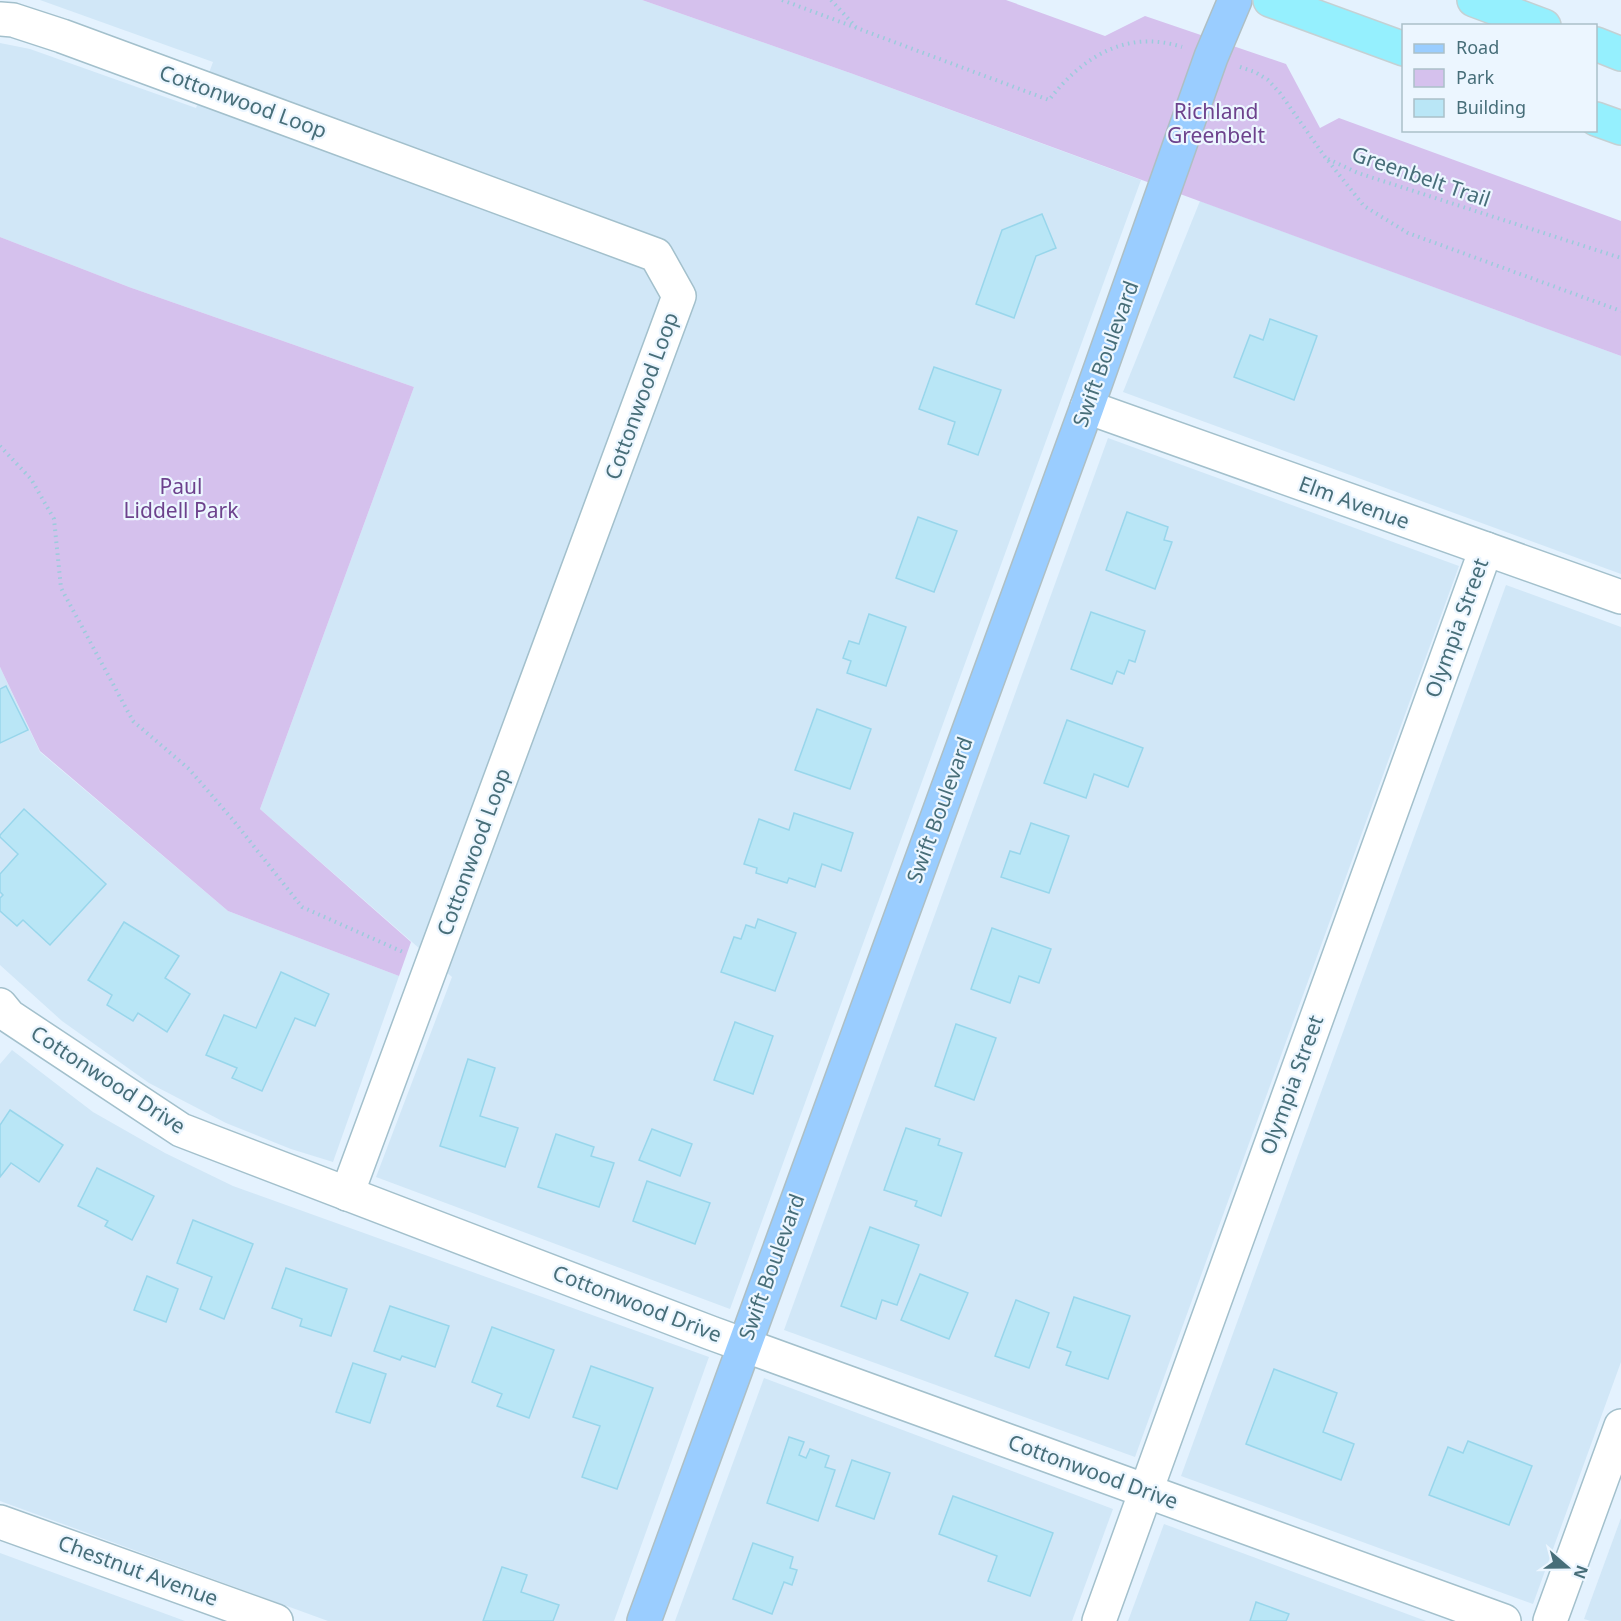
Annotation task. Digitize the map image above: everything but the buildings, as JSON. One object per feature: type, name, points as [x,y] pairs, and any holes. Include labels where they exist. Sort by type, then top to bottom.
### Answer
[{"type":"highway","points":[[1270,0],[1402,48]]},
{"type":"highway","points":[[1474,0],[1539,24]]},
{"type":"highway","points":[[1597,44],[1621,54]]},
{"type":"highway","points":[[1597,119],[1621,128]]},
{"type":"main road","name":"Swift Boulevard","points":[[644,1621],[1087,407],[1211,57],[1235,0]]},
{"type":"street","name":"Cottonwood Loop","points":[[0,19],[13,20],[62,36],[656,255],[679,296],[347,1194]]},
{"type":"street","name":"Elm Avenue","points":[[1087,407],[1621,597]]},
{"type":"street","name":"Olympia Street","points":[[1099,1621],[1486,549]]},
{"type":"street","name":"Cottonwood Drive","points":[[3,1015],[181,1130],[744,1344],[1504,1621]]},
{"type":"street","points":[[1550,1621],[1621,1426]]},
{"type":"street","name":"Chestnut Avenue","points":[[0,1522],[276,1621]]},
{"type":"path","points":[[782,0],[857,28]]},
{"type":"path","name":"Greenbelt Trail","points":[[831,0],[857,28],[1049,100],[1061,84],[1103,53],[1124,43],[1143,40],[1167,42],[1255,72],[1268,80],[1280,93],[1325,157],[1358,173],[1621,258]]},
{"type":"path","points":[[1325,157],[1364,206],[1408,233],[1621,311]]},
{"type":"path","points":[[0,446],[31,479],[54,519],[61,588],[133,721],[189,769],[302,907],[403,952]]},
{"type":"shaded area","points":[[40,0],[642,0],[853,74],[1141,180],[730,1309],[376,1177],[452,977],[260,809],[414,387],[129,287],[0,237],[0,43],[30,49],[196,108],[213,62]]},
{"type":"shaded area","points":[[1200,201],[1621,356],[1621,574],[1123,392]]},
{"type":"shaded area","points":[[1108,438],[1459,566],[1135,1457],[784,1330]]},
{"type":"shaded area","points":[[1506,585],[1621,627],[1621,1362],[1533,1604],[1181,1476]]},
{"type":"shaded area","points":[[0,667],[40,752],[228,911],[399,976],[333,1162],[291,1149],[226,1123],[149,1083],[62,1021],[0,965]]},
{"type":"shaded area","points":[[12,1050],[93,1112],[165,1153],[233,1186],[709,1357],[614,1621],[328,1621],[0,1501],[0,1064]]},
{"type":"shaded area","points":[[764,1378],[1113,1509],[1072,1621],[675,1621]]},
{"type":"shaded area","points":[[1621,1518],[1621,1621],[1584,1619]]},
{"type":"shaded area","points":[[1164,1524],[1426,1621],[1128,1621]]},
{"type":"shaded area","points":[[0,1553],[185,1621],[0,1621]]},
{"type":"green space","name":"Richland Greenbelt","points":[[642,0],[1006,0],[1105,36],[1145,16],[1286,64],[1320,128],[1339,118],[1621,221],[1621,356],[853,74]]},
{"type":"green space","name":"Paul Liddell Park","points":[[0,237],[129,287],[414,387],[260,809],[411,942],[399,976],[228,911],[40,751],[0,667]]}]
